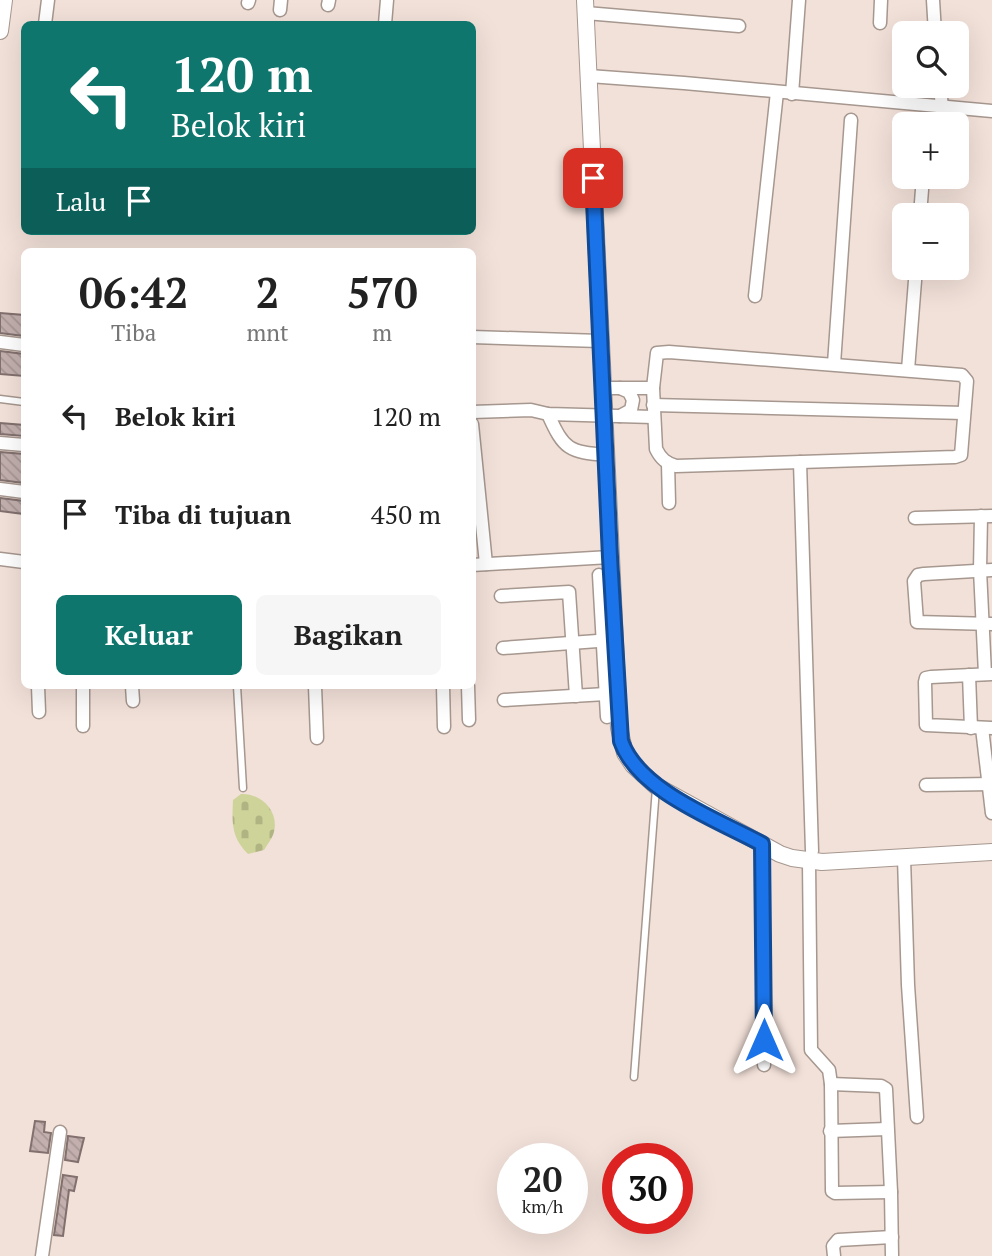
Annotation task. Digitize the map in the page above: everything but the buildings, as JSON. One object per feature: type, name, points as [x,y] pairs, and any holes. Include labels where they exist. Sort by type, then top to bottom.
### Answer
[{"type":"street","points":[[0,31],[4,0]]},
{"type":"street","points":[[46,21],[48,0]]},
{"type":"street","points":[[385,21],[387,0]]},
{"type":"street","points":[[792,94],[799,0]]},
{"type":"street","points":[[880,23],[881,0]]},
{"type":"street","points":[[933,0],[935,21]]},
{"type":"street","points":[[607,717],[610,557],[607,455],[611,416],[603,388],[600,341],[586,7],[739,26]]},
{"type":"street","points":[[589,76],[992,111]]},
{"type":"street","points":[[755,296],[777,92]]},
{"type":"street","points":[[941,98],[942,108]]},
{"type":"street","points":[[834,364],[851,120]]},
{"type":"street","points":[[908,370],[915,280]]},
{"type":"street","points":[[476,337],[600,341]]},
{"type":"street","points":[[0,342],[21,345]]},
{"type":"street","points":[[657,353],[834,364],[962,374],[966,377],[959,457],[676,466],[660,458],[656,449],[653,411],[657,353]]},
{"type":"street","points":[[603,388],[653,388]]},
{"type":"street","points":[[611,416],[627,413],[632,405],[631,396],[620,388]]},
{"type":"street","points":[[476,412],[531,410],[548,414],[611,416],[653,411],[964,413]]},
{"type":"street","points":[[548,414],[569,448],[577,453],[607,455]]},
{"type":"street","points":[[0,443],[21,445]]},
{"type":"street","points":[[800,462],[811,856],[811,1050],[829,1070],[832,1191],[891,1192]]},
{"type":"street","points":[[668,463],[669,503]]},
{"type":"street","points":[[0,489],[21,492]]},
{"type":"street","points":[[476,504],[479,564],[610,557]]},
{"type":"street","points":[[915,518],[987,516],[988,674],[926,678],[925,682],[926,725],[982,728]]},
{"type":"street","points":[[0,559],[21,562]]},
{"type":"street","points":[[986,570],[918,575],[914,581],[915,619],[919,623],[987,624]]},
{"type":"street","points":[[599,575],[621,741],[633,765],[656,786],[780,854],[904,858],[992,852]]},
{"type":"street","points":[[501,596],[569,592],[576,696]]},
{"type":"street","points":[[503,648],[609,640]]},
{"type":"street","points":[[969,675],[982,728],[992,813]]},
{"type":"street","points":[[38,689],[39,712]]},
{"type":"street","points":[[83,689],[83,726]]},
{"type":"street","points":[[132,689],[133,701]]},
{"type":"street","points":[[316,689],[317,738]]},
{"type":"street","points":[[443,689],[444,727]]},
{"type":"street","points":[[468,689],[469,720]]},
{"type":"street","points":[[504,700],[606,694]]},
{"type":"street","points":[[926,785],[990,784]]},
{"type":"street","points":[[762,844],[764,1065]]},
{"type":"street","points":[[904,858],[908,985],[917,1117]]},
{"type":"street","points":[[831,1084],[884,1088],[892,1256]]},
{"type":"street","points":[[831,1131],[887,1129]]},
{"type":"street","points":[[42,1256],[60,1132]]},
{"type":"street","points":[[834,1256],[833,1246],[838,1240],[892,1237]]},
{"type":"lane","points":[[0,399],[21,402]]},
{"type":"lane","points":[[237,689],[243,788]]},
{"type":"lane","points":[[634,1077],[656,786]]},
{"type":"green space","points":[[241,794],[256,797],[272,812],[275,827],[264,850],[248,854],[238,842],[233,823],[233,800]]},
{"type":"route","points":[[593,178],[621,741],[633,765],[656,786],[762,844],[764,1040]]}]
